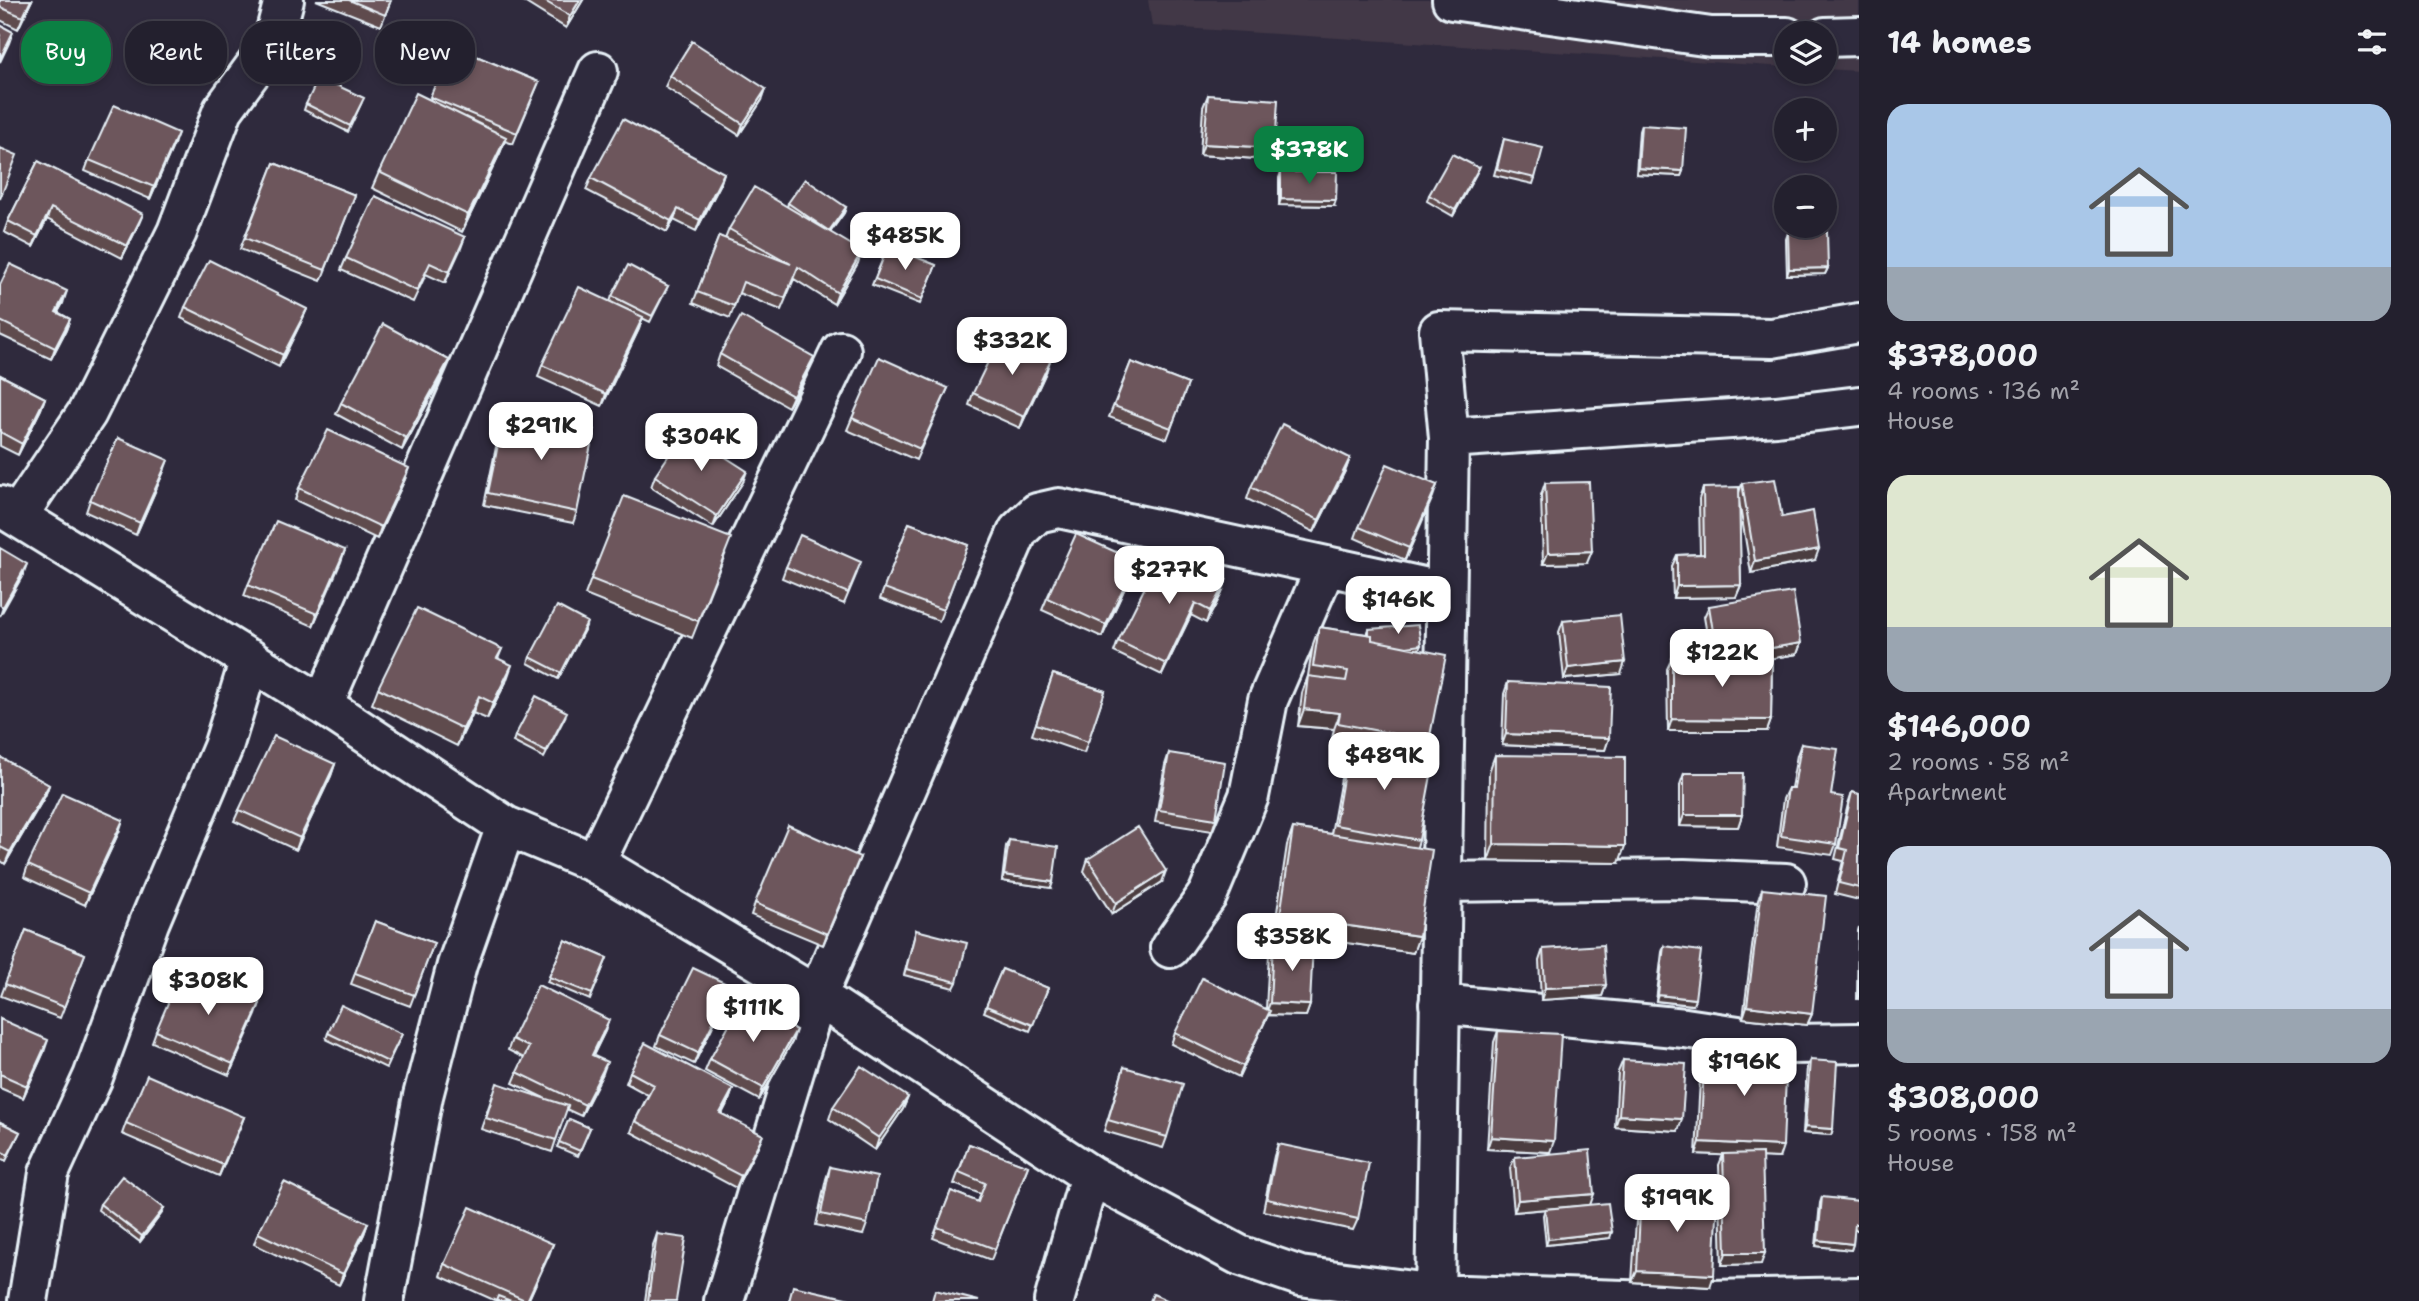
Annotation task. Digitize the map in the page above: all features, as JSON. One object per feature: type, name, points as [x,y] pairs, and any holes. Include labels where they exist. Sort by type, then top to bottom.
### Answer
[{"type":"street","points":[[284,0],[273,42],[223,110],[177,232],[87,413],[9,510],[323,705],[506,826],[596,863],[817,996],[1090,1175],[1239,1255],[1300,1276],[1435,1298],[1655,1301],[1859,1297]]},
{"type":"street","points":[[1452,0],[1679,16],[1711,37],[1774,37]]},
{"type":"street","points":[[1837,37],[1859,36]]},
{"type":"street","points":[[323,705],[598,71]]},
{"type":"street","points":[[1435,1298],[1449,438],[1439,331],[1772,338],[1859,323]]},
{"type":"street","points":[[596,863],[841,351]]},
{"type":"street","points":[[1449,438],[1776,416],[1859,405]]},
{"type":"street","points":[[724,1301],[817,996],[1018,531],[1037,513],[1059,508],[1446,592]]},
{"type":"street","points":[[1170,948],[1208,894],[1249,796],[1268,700],[1326,566]]},
{"type":"street","points":[[28,1301],[49,1173],[93,1077],[149,923],[223,747],[250,659]]},
{"type":"street","points":[[384,1301],[423,1096],[457,965],[506,826]]},
{"type":"street","points":[[1441,883],[1684,879],[1786,883]]},
{"type":"street","points":[[1439,1004],[1685,1027],[1791,1044],[1859,1043]]},
{"type":"street","points":[[1054,1301],[1090,1175]]},
{"type":"shaded area","points":[[1148,0],[1859,0],[1859,71],[1837,70],[1837,21],[1774,21],[1774,66],[1152,26]]},
{"type":"building","points":[[0,0],[31,0],[23,17],[0,7]]},
{"type":"building","points":[[349,0],[391,0],[385,15]]},
{"type":"building","points":[[543,0],[580,0],[570,16]]},
{"type":"building","points":[[0,25],[13,32],[0,59]]},
{"type":"building","points":[[692,41],[766,89],[743,124],[670,76]]},
{"type":"building","points":[[475,56],[539,82],[517,133],[430,97],[436,84],[475,84]]},
{"type":"building","points":[[316,84],[334,84],[364,98],[350,126],[306,104]]},
{"type":"building","points":[[416,93],[506,137],[468,215],[379,172]]},
{"type":"building","points":[[1208,95],[1278,100],[1275,148],[1204,144]]},
{"type":"building","points":[[114,105],[178,133],[154,187],[89,160]]},
{"type":"building","points":[[623,119],[724,173],[700,220],[678,209],[671,221],[591,178]]},
{"type":"building","points":[[1641,125],[1686,128],[1683,171],[1638,168]]},
{"type":"building","points":[[1504,139],[1543,148],[1535,178],[1497,169]]},
{"type":"building","points":[[0,148],[17,155],[0,199]]},
{"type":"building","points":[[1452,154],[1479,168],[1455,210],[1429,195]]},
{"type":"building","points":[[38,161],[143,214],[127,246],[51,208],[37,236],[8,221]]},
{"type":"building","points":[[274,163],[355,195],[325,270],[245,238]]},
{"type":"building","points":[[1281,172],[1337,172],[1336,200],[1281,199]]},
{"type":"building","points":[[805,179],[846,207],[829,231],[788,203]]},
{"type":"building","points":[[754,187],[862,251],[838,293],[798,267],[785,298],[743,282],[734,306],[697,292],[719,236],[791,264],[729,229]]},
{"type":"building","points":[[375,196],[465,237],[449,272],[430,263],[417,291],[346,258]]},
{"type":"building","points":[[1788,238],[1827,238],[1828,268],[1789,269]]},
{"type":"building","points":[[888,246],[936,265],[922,299],[875,279]]},
{"type":"building","points":[[209,260],[307,309],[283,355],[185,307]]},
{"type":"building","points":[[10,264],[67,291],[56,312],[70,319],[55,348],[0,321],[0,285]]},
{"type":"building","points":[[628,265],[668,286],[652,316],[612,296]]},
{"type":"building","points":[[579,287],[643,317],[606,394],[542,365]]},
{"type":"building","points":[[741,316],[814,357],[793,396],[720,354]]},
{"type":"building","points":[[383,324],[449,360],[406,438],[341,403]]},
{"type":"building","points":[[1000,337],[1050,361],[1024,417],[973,393]]},
{"type":"building","points":[[879,357],[948,388],[920,449],[852,418]]},
{"type":"building","points":[[1131,362],[1188,384],[1171,428],[1114,406]]},
{"type":"building","points":[[0,375],[45,398],[22,444],[0,432]]},
{"type":"building","points":[[505,411],[594,430],[577,512],[488,493]]},
{"type":"building","points":[[1282,424],[1350,458],[1319,520],[1251,487]]},
{"type":"building","points":[[328,430],[409,468],[381,527],[299,488]]},
{"type":"building","points":[[685,431],[747,471],[717,516],[655,476]]},
{"type":"building","points":[[118,438],[168,460],[140,523],[90,500]]},
{"type":"building","points":[[1387,464],[1437,485],[1409,548],[1359,527]]},
{"type":"building","points":[[1775,479],[1782,517],[1813,511],[1819,549],[1755,561],[1742,483]]},
{"type":"building","points":[[1589,482],[1592,551],[1548,553],[1545,483]]},
{"type":"building","points":[[1739,487],[1741,585],[1677,586],[1677,555],[1704,554],[1703,488]]},
{"type":"building","points":[[624,496],[731,538],[698,621],[591,579]]},
{"type":"building","points":[[276,521],[345,550],[317,614],[248,585]]},
{"type":"building","points":[[909,523],[968,545],[943,610],[884,588]]},
{"type":"building","points":[[1076,534],[1136,561],[1106,625],[1047,598]]},
{"type":"building","points":[[800,535],[861,562],[848,593],[786,567]]},
{"type":"building","points":[[0,548],[27,564],[3,607],[0,605]]},
{"type":"building","points":[[1163,551],[1226,581],[1210,611],[1195,603],[1166,664],[1118,641]]},
{"type":"building","points":[[1793,592],[1801,643],[1717,657],[1709,606]]},
{"type":"building","points":[[557,606],[587,622],[561,673],[530,657]]},
{"type":"building","points":[[417,608],[502,649],[497,658],[512,665],[493,703],[479,696],[463,729],[378,688]]},
{"type":"building","points":[[1620,615],[1625,662],[1568,668],[1563,621]]},
{"type":"building","points":[[1418,625],[1421,645],[1407,647],[1372,640],[1372,635],[1369,635],[1369,629]]},
{"type":"building","points":[[1319,627],[1372,635],[1372,640],[1446,655],[1429,741],[1338,723],[1340,713],[1304,709],[1308,676],[1346,681],[1348,671],[1313,666]]},
{"type":"building","points":[[1672,658],[1772,658],[1771,720],[1672,719]]},
{"type":"building","points":[[1053,674],[1105,691],[1088,742],[1036,724]]},
{"type":"building","points":[[1508,682],[1611,687],[1609,738],[1506,734]]},
{"type":"building","points":[[536,696],[567,712],[546,752],[515,736]]},
{"type":"building","points":[[274,736],[335,764],[300,838],[239,810]]},
{"type":"building","points":[[1349,744],[1434,759],[1419,840],[1335,825]]},
{"type":"building","points":[[1801,744],[1838,749],[1831,795],[1843,797],[1836,844],[1781,836],[1788,788],[1794,788]]},
{"type":"building","points":[[1169,753],[1225,762],[1216,819],[1159,810]]},
{"type":"building","points":[[1495,755],[1625,757],[1625,846],[1494,844]]},
{"type":"building","points":[[0,757],[49,785],[10,852],[0,847]]},
{"type":"building","points":[[1684,773],[1743,773],[1742,815],[1684,815]]},
{"type":"building","points":[[1852,792],[1859,794],[1859,888],[1839,883],[1847,850],[1839,848]]},
{"type":"building","points":[[62,793],[123,820],[89,893],[28,865]]},
{"type":"building","points":[[788,825],[860,857],[827,934],[755,903]]},
{"type":"building","points":[[1138,827],[1166,871],[1116,903],[1088,859]]},
{"type":"building","points":[[1293,828],[1432,850],[1419,936],[1280,916]]},
{"type":"building","points":[[1009,840],[1058,847],[1053,882],[1004,875]]},
{"type":"building","points":[[1762,889],[1826,896],[1812,1014],[1747,1006]]},
{"type":"building","points":[[375,921],[434,943],[414,995],[355,973]]},
{"type":"building","points":[[26,930],[85,954],[64,1007],[5,984]]},
{"type":"building","points":[[916,930],[967,943],[957,982],[906,969]]},
{"type":"building","points":[[565,940],[607,958],[592,994],[549,977]]},
{"type":"building","points":[[1273,942],[1313,943],[1310,1005],[1270,1003]]},
{"type":"building","points":[[1603,945],[1606,985],[1545,988],[1543,949]]},
{"type":"building","points":[[1664,946],[1701,951],[1695,999],[1658,995]]},
{"type":"building","points":[[693,968],[731,986],[698,1053],[660,1035]]},
{"type":"building","points":[[1002,969],[1048,988],[1033,1025],[986,1006]]},
{"type":"building","points":[[182,970],[260,1003],[233,1064],[156,1031]]},
{"type":"building","points":[[1202,978],[1270,1011],[1243,1066],[1175,1033]]},
{"type":"building","points":[[538,985],[609,1020],[592,1055],[607,1062],[585,1105],[517,1072],[529,1047],[512,1039]]},
{"type":"building","points":[[742,1001],[796,1030],[763,1088],[710,1059]]},
{"type":"building","points":[[341,1005],[402,1034],[388,1062],[328,1033]]},
{"type":"building","points":[[0,1019],[48,1040],[27,1086],[0,1074]]},
{"type":"building","points":[[1498,1031],[1561,1034],[1554,1141],[1491,1137]]},
{"type":"building","points":[[645,1043],[733,1089],[720,1113],[763,1135],[741,1176],[635,1121],[654,1085],[630,1072]]},
{"type":"building","points":[[1705,1050],[1787,1054],[1783,1146],[1700,1142]]},
{"type":"building","points":[[1623,1060],[1686,1064],[1682,1119],[1619,1115]]},
{"type":"building","points":[[1810,1060],[1837,1062],[1833,1129],[1805,1127]]},
{"type":"building","points":[[861,1066],[908,1097],[879,1138],[833,1107]]},
{"type":"building","points":[[1124,1067],[1183,1084],[1167,1137],[1108,1120]]},
{"type":"building","points":[[147,1075],[244,1117],[223,1165],[126,1123]]},
{"type":"building","points":[[497,1083],[568,1106],[556,1140],[486,1118]]},
{"type":"building","points":[[569,1119],[590,1128],[580,1151],[559,1142]]},
{"type":"building","points":[[0,1122],[20,1132],[8,1155],[0,1151]]},
{"type":"building","points":[[969,1144],[1028,1166],[995,1249],[937,1227],[951,1191],[978,1202],[985,1183],[959,1172]]},
{"type":"building","points":[[1278,1144],[1369,1163],[1358,1219],[1267,1199]]},
{"type":"building","points":[[1590,1150],[1594,1194],[1518,1200],[1515,1157]]},
{"type":"building","points":[[1762,1153],[1765,1253],[1726,1253],[1723,1154]]},
{"type":"building","points":[[830,1167],[877,1177],[867,1224],[821,1214]]},
{"type":"building","points":[[122,1176],[164,1208],[142,1236],[100,1204]]},
{"type":"building","points":[[284,1182],[368,1223],[343,1274],[258,1233]]},
{"type":"building","points":[[1641,1194],[1718,1198],[1714,1275],[1637,1271]]},
{"type":"building","points":[[1822,1197],[1859,1201],[1859,1224],[1855,1224],[1853,1244],[1818,1240]]},
{"type":"building","points":[[1608,1203],[1612,1232],[1548,1239],[1545,1209]]},
{"type":"building","points":[[470,1207],[553,1244],[527,1301],[444,1264]]},
{"type":"building","points":[[657,1234],[686,1238],[676,1301],[648,1301]]},
{"type":"building","points":[[793,1286],[859,1301],[789,1301]]},
{"type":"building","points":[[935,1290],[979,1301],[932,1301]]},
{"type":"building","points":[[1153,1294],[1169,1301],[1150,1301]]},
{"type":"building","points":[[498,1296],[511,1301],[496,1301]]}]
